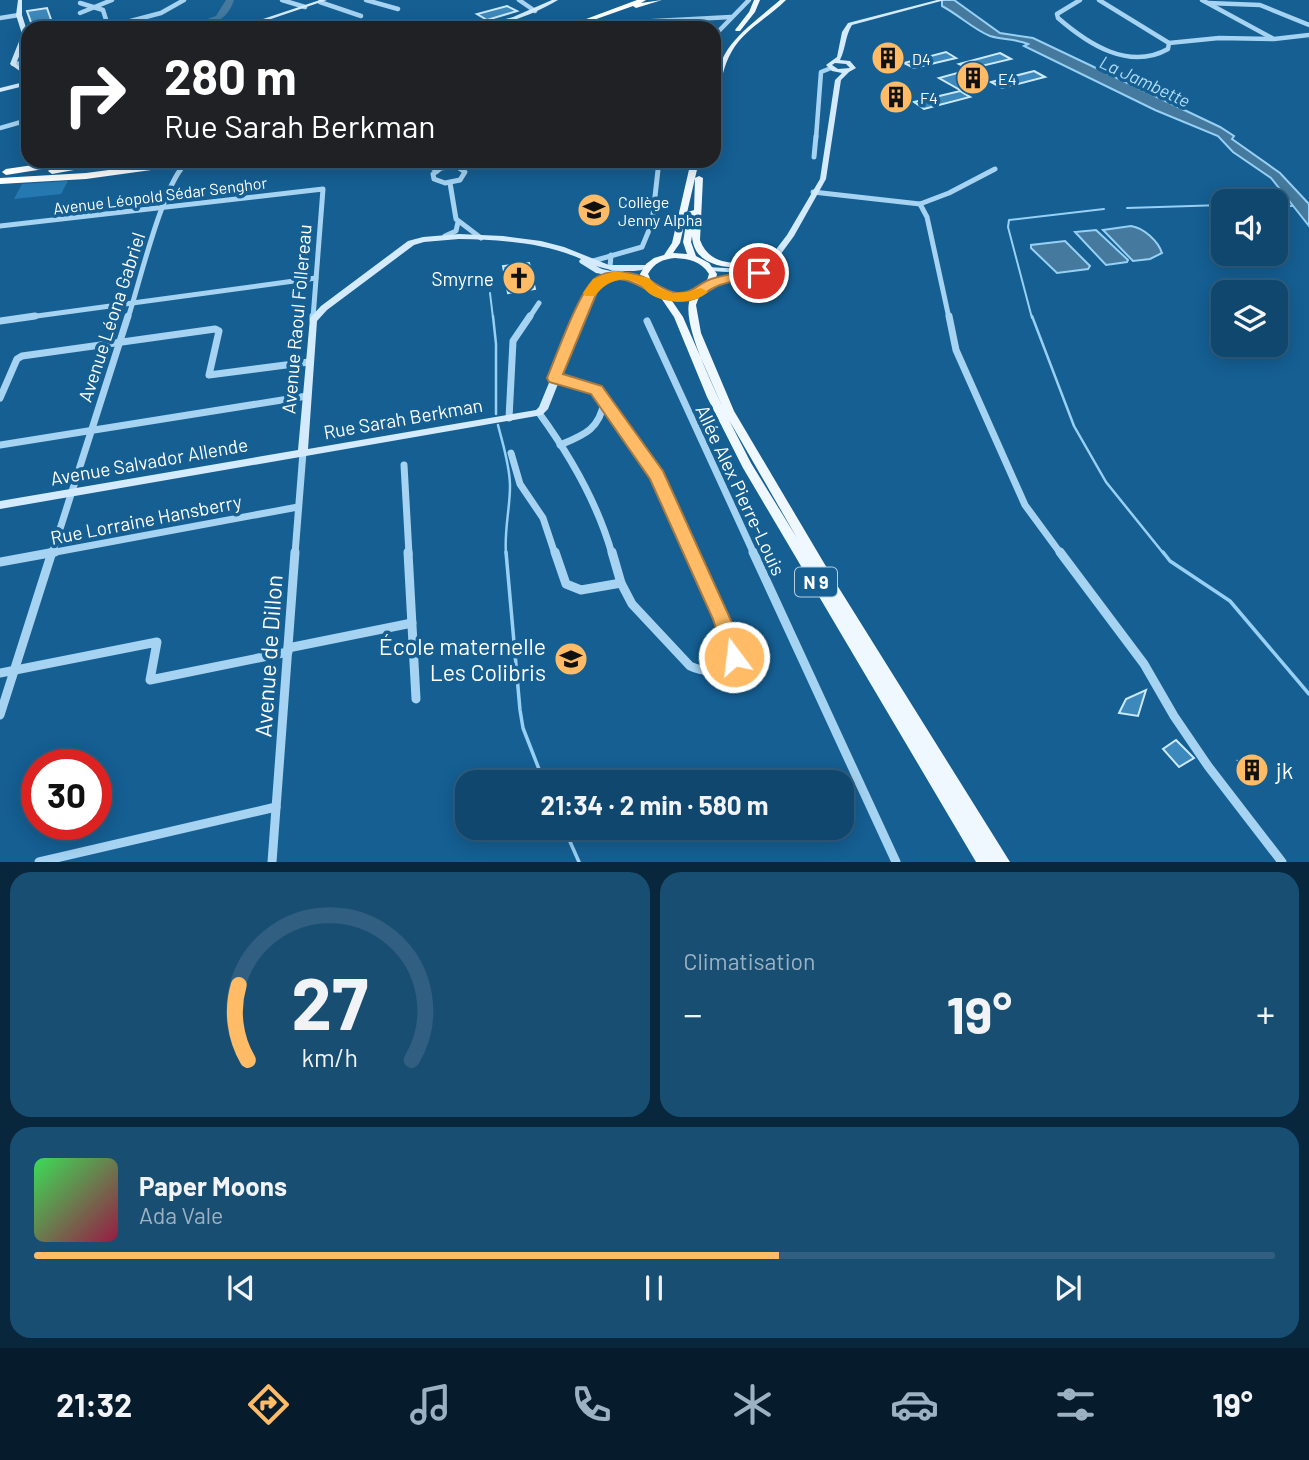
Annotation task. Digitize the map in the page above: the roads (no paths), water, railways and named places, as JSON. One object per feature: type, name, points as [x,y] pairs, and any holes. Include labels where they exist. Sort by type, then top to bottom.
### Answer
[{"type":"highway","points":[[584,21],[643,0]]},
{"type":"highway","points":[[595,21],[656,0]]},
{"type":"highway","points":[[0,178],[46,168]]},
{"type":"highway","points":[[0,178],[62,168]]},
{"type":"highway","points":[[0,178],[93,175],[163,168]]},
{"type":"main road","points":[[20,0],[21,21]]},
{"type":"main road","points":[[500,21],[534,11],[556,0]]},
{"type":"main road","points":[[721,51],[758,3],[782,0]]},
{"type":"main road","points":[[721,65],[727,51],[743,32],[782,0]]},
{"type":"main road","points":[[837,61],[842,54],[845,31],[850,24],[919,3],[942,0]]},
{"type":"main road","points":[[263,21],[322,1]]},
{"type":"main road","points":[[21,44],[13,64],[21,71]]},
{"type":"main road","points":[[836,80],[853,67],[842,54]]},
{"type":"main road","points":[[663,295],[680,297],[696,294],[711,283],[759,273],[769,268],[770,260],[814,192],[823,170],[836,80],[830,63],[848,62]]},
{"type":"main road","points":[[832,69],[847,71]]},
{"type":"main road","points":[[1,89],[21,79]]},
{"type":"main road","points":[[539,413],[597,282],[613,271],[647,267],[667,256],[676,243],[693,168]]},
{"type":"main road","points":[[692,257],[687,242],[701,168]]},
{"type":"main road","points":[[699,177],[696,240],[699,249],[710,259],[726,264],[744,266],[770,260]]},
{"type":"main road","points":[[313,320],[331,303],[411,243],[423,238],[445,236],[550,245],[590,263],[645,281],[647,267]]},
{"type":"main road","points":[[667,256],[692,257],[711,269],[741,271],[770,260]]},
{"type":"main road","points":[[590,263],[591,291]]},
{"type":"main road","points":[[711,269],[711,283]]},
{"type":"main road","name":"N 9","points":[[645,281],[654,291],[670,301],[712,397],[752,474],[985,862]]},
{"type":"main road","name":"N 9","points":[[696,294],[692,305],[696,333],[729,411],[827,578],[1002,862]]},
{"type":"main road","points":[[315,301],[321,304],[331,303]]},
{"type":"main road","name":"Avenue Raoul Follereau","points":[[303,452],[313,320]]},
{"type":"main road","name":"Rue Sarah Berkman","points":[[303,452],[539,413]]},
{"type":"main road","name":"Avenue Salvador Allende","points":[[0,505],[303,452]]},
{"type":"street","points":[[80,13],[112,0]]},
{"type":"street","points":[[130,21],[161,13],[184,0]]},
{"type":"street","points":[[282,0],[305,7]]},
{"type":"street","points":[[366,0],[398,9]]},
{"type":"street","points":[[519,0],[534,11]]},
{"type":"street","points":[[1080,0],[1057,14],[1058,18],[1107,51],[1127,56],[1149,57],[1163,53],[1168,49],[1169,43]]},
{"type":"street","points":[[1099,0],[1169,43],[1219,38],[1274,39],[1309,35]]},
{"type":"street","points":[[1202,0],[1274,39]]},
{"type":"street","points":[[322,1],[361,16]]},
{"type":"street","points":[[1208,3],[1241,1],[1266,5],[1309,25]]},
{"type":"street","points":[[80,3],[103,10],[105,21]]},
{"type":"street","points":[[721,29],[732,17],[758,3]]},
{"type":"street","points":[[0,18],[19,15]]},
{"type":"street","points":[[656,21],[732,17]]},
{"type":"street","points":[[13,64],[21,63]]},
{"type":"street","points":[[814,157],[821,72],[824,69],[832,69]]},
{"type":"street","points":[[0,128],[21,122]]},
{"type":"street","name":"Avenue Léona Gabriel","points":[[0,715],[50,553],[133,303],[173,168]]},
{"type":"street","points":[[431,168],[437,171]]},
{"type":"street","points":[[445,168],[433,174],[434,179],[450,183],[460,180],[466,174],[461,168]]},
{"type":"street","points":[[590,263],[639,249],[648,237],[658,168]]},
{"type":"street","points":[[814,192],[920,204],[941,197],[995,169]]},
{"type":"street","points":[[450,183],[454,216],[473,234],[485,239]]},
{"type":"street","name":"Avenue Léopold Sédar Senghor","points":[[0,226],[323,189]]},
{"type":"street","name":"Avenue Raoul Follereau","points":[[313,320],[323,189]]},
{"type":"street","points":[[920,204],[927,217],[956,350],[1025,505],[1144,664],[1157,689],[1230,796],[1282,862]]},
{"type":"street","points":[[445,236],[456,231],[458,222]]},
{"type":"street","points":[[611,255],[613,271]]},
{"type":"street","points":[[0,321],[316,278]]},
{"type":"street","name":"Rue Sarah Berkman","points":[[509,418],[513,341],[539,303]]},
{"type":"street","name":"Allée Alex Pierre-Louis","points":[[647,321],[895,862]]},
{"type":"street","points":[[0,398],[20,357],[218,329],[209,374],[215,376],[309,362]]},
{"type":"street","points":[[539,413],[560,445],[605,528],[621,583],[632,604],[690,666],[708,672],[726,667],[734,649],[730,637],[657,476],[596,390],[587,385],[554,378]]},
{"type":"street","points":[[0,444],[307,396]]},
{"type":"street","points":[[560,445],[596,428],[603,416],[604,400]]},
{"type":"street","name":"Avenue de Dillon","points":[[272,862],[303,452]]},
{"type":"street","points":[[511,453],[520,484],[542,518],[566,584],[575,589],[593,590],[621,583]]},
{"type":"street","points":[[404,465],[416,699]]},
{"type":"street","name":"Rue Lorraine Hansberry","points":[[0,562],[299,507]]},
{"type":"street","points":[[0,673],[158,642],[150,680],[412,623]]},
{"type":"street","points":[[39,862],[276,807]]},
{"type":"waterway","points":[[213,21],[224,13],[230,0]]},
{"type":"waterway","points":[[1127,208],[1211,205]]},
{"type":"waterway","points":[[1288,206],[1293,206]]},
{"type":"waterway","points":[[1032,318],[1008,227],[1009,220],[1104,209]]},
{"type":"waterway","points":[[490,293],[493,318]]},
{"type":"waterway","points":[[493,316],[496,344],[496,414]]},
{"type":"waterway","points":[[1032,316],[1074,426],[1106,482],[1164,554]]},
{"type":"waterway","points":[[498,425],[510,478],[506,552]]},
{"type":"waterway","points":[[506,552],[520,710],[523,728],[539,770]]},
{"type":"waterway","points":[[1163,552],[1170,561],[1230,601],[1309,694]]},
{"type":"waterway","points":[[569,840],[579,862]]},
{"type":"place","name":"D4","points":[[888,58]]},
{"type":"place","name":"E4","points":[[973,78]]},
{"type":"place","name":"F4","points":[[896,97]]},
{"type":"place","name":"Collège Jenny Alpha","points":[[594,210]]},
{"type":"place","name":"Smyrne","points":[[519,278]]},
{"type":"place","name":"École maternelle Les Colibris","points":[[571,659]]},
{"type":"place","name":"jk","points":[[1252,770]]},
{"type":"water label","name":"La Jambette","points":[[1145,81]]}]
